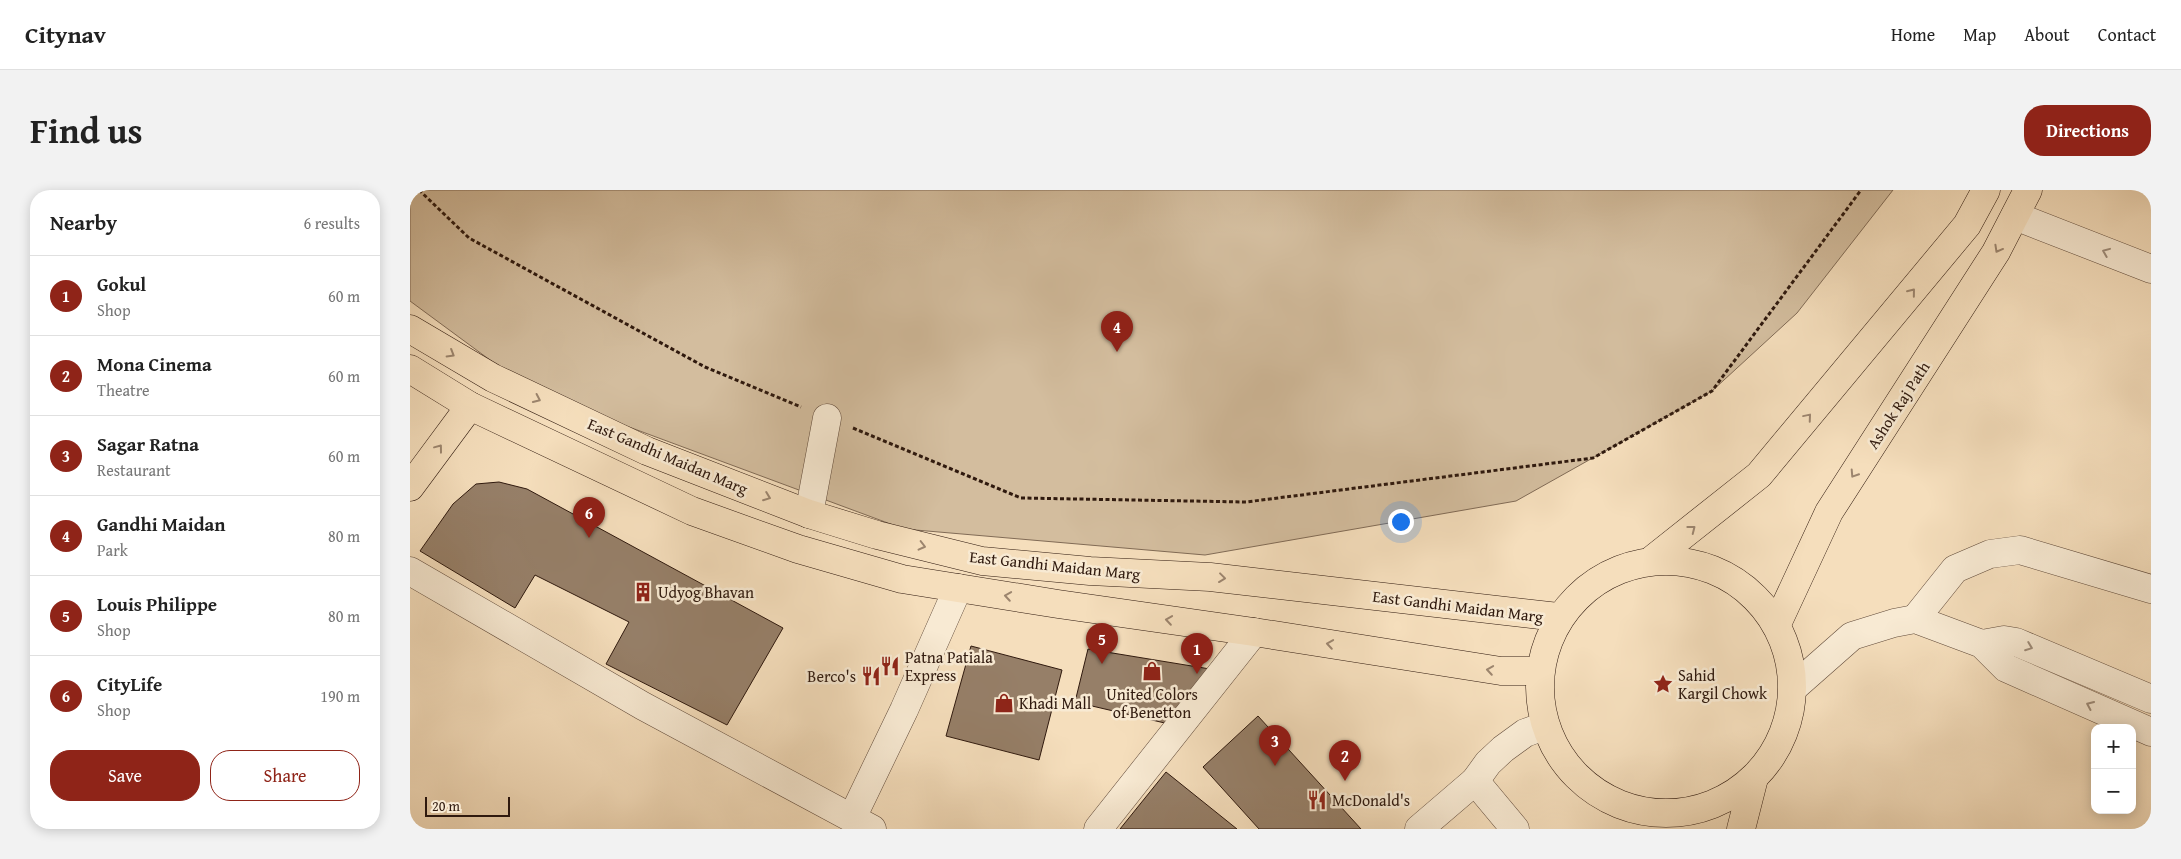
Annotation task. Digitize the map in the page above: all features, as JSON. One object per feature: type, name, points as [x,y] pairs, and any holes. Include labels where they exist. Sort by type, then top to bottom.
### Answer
[{"type":"main road","points":[[1754,778],[1713,805],[1665,815],[1618,817],[1572,774],[1544,726],[1539,671],[1558,617],[1600,577],[1654,559],[1760,475],[1968,225],[1986,190]]},
{"type":"main road","name":"Ashok Raj Path","points":[[1776,624],[1830,512],[1996,252],[2028,190]]},
{"type":"main road","name":"East Gandhi Maidan Marg","points":[[410,329],[493,378],[647,451],[809,514],[877,535],[982,561],[1090,571],[1210,577],[1558,617]]},
{"type":"main road","points":[[410,369],[470,406],[692,511],[808,552],[902,578],[1058,604],[1254,632],[1501,671],[1539,671]]},
{"type":"main road","points":[[410,487],[470,406]]},
{"type":"main road","points":[[1654,559],[1702,564],[1745,586],[1776,624],[1789,655],[1793,688],[1783,737],[1754,778],[1741,829]]},
{"type":"street","points":[[2015,216],[2151,269]]},
{"type":"street","points":[[809,514],[828,418]]},
{"type":"street","points":[[1915,619],[1955,569],[1990,554],[2020,550],[2151,589]]},
{"type":"street","points":[[410,571],[643,706],[862,824],[904,710],[958,588]]},
{"type":"street","points":[[1793,688],[1852,636],[1894,623],[1915,619],[1982,644],[2006,668],[2151,732]]},
{"type":"street","points":[[1098,829],[1254,632]]},
{"type":"street","points":[[1982,644],[2004,640],[2016,642],[2151,699]]},
{"type":"street","points":[[1419,829],[1475,781],[1488,763],[1503,749],[1526,733],[1544,726]]},
{"type":"street","points":[[1475,781],[1515,829]]},
{"type":"path","points":[[420,190],[469,238],[705,367],[1021,498],[1246,502],[1593,458],[1712,391],[1862,190]]},
{"type":"shaded area","points":[[410,190],[1893,190],[1797,313],[1712,391],[1516,501],[1205,555],[904,529],[532,391],[410,301]]},
{"type":"building","name":"Udyog Bhavan","points":[[499,482],[527,489],[783,628],[727,725],[606,664],[629,622],[535,575],[515,608],[420,551],[453,504],[476,484]]},
{"type":"building","name":"Khadi Mall","points":[[971,646],[1062,670],[1039,760],[946,736]]},
{"type":"building","points":[[1088,649],[1210,669],[1169,724],[1075,702]]},
{"type":"building","points":[[1258,716],[1361,829],[1259,829],[1203,767]]},
{"type":"building","points":[[1166,772],[1237,829],[1120,829]]},
{"type":"place","name":"Gandhi Maidan","points":[[1117,352]]},
{"type":"place","name":"CityLife","points":[[589,538]]},
{"type":"place","name":"Udyog Bhavan","points":[[643,592]]},
{"type":"place","name":"Louis Philippe","points":[[1102,664]]},
{"type":"place","name":"Patna Patiala Express","points":[[890,666]]},
{"type":"place","name":"United Colors of Benetton","points":[[1152,671]]},
{"type":"place","name":"Gokul","points":[[1197,674]]},
{"type":"place","name":"Berco's","points":[[871,676]]},
{"type":"place","name":"Sahid Kargil Chowk","points":[[1663,684]]},
{"type":"place","name":"Khadi Mall","points":[[1004,703]]},
{"type":"place","name":"Sagar Ratna","points":[[1275,766]]},
{"type":"place","name":"Mona Cinema","points":[[1345,781]]},
{"type":"place","name":"McDonald's","points":[[1317,800]]}]
